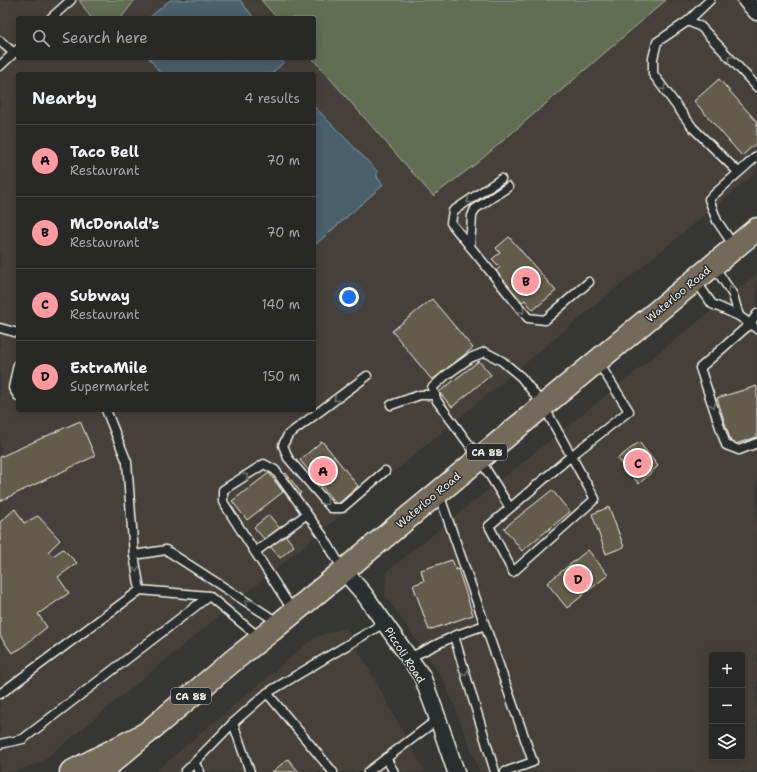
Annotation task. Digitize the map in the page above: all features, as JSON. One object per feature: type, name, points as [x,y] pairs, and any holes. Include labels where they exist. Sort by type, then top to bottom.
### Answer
[{"type":"main road","name":"Waterloo Road","points":[[100,772],[757,229]]},
{"type":"main road","points":[[71,772],[147,733]]},
{"type":"street","points":[[746,0],[757,12]]},
{"type":"street","name":"Piccoli Road","points":[[343,570],[364,594],[422,676],[456,772]]},
{"type":"lane","points":[[54,16],[71,0]]},
{"type":"lane","points":[[710,0],[688,21],[657,42],[653,58],[653,74],[693,128],[738,172]]},
{"type":"lane","points":[[688,21],[701,27],[757,87]]},
{"type":"lane","points":[[0,41],[16,51],[0,66]]},
{"type":"lane","points":[[735,247],[717,220],[709,199],[757,156]]},
{"type":"lane","points":[[501,179],[453,212],[451,223],[528,318],[545,320],[589,282]]},
{"type":"lane","points":[[470,246],[472,216],[475,209],[508,187]]},
{"type":"lane","points":[[713,264],[733,294],[739,316]]},
{"type":"lane","points":[[695,279],[712,304],[739,316],[754,326]]},
{"type":"lane","points":[[757,314],[754,326],[700,368],[726,445],[739,450],[757,443]]},
{"type":"lane","points":[[0,328],[16,332]]},
{"type":"lane","points":[[510,508],[479,458],[438,401],[432,388],[445,376],[470,358],[485,352],[502,360],[521,377],[543,405],[571,456],[595,499],[513,572],[489,526],[571,456],[629,412],[597,360]]},
{"type":"lane","points":[[16,374],[13,388],[16,393]]},
{"type":"lane","points":[[367,376],[288,434],[283,445],[288,458],[331,508],[342,508],[385,471]]},
{"type":"lane","points":[[391,405],[420,395],[435,395]]},
{"type":"lane","points":[[107,412],[128,462],[134,555],[140,590]]},
{"type":"lane","points":[[287,618],[255,552],[223,502],[223,490],[264,464],[275,470],[323,536],[343,570]]},
{"type":"lane","points":[[438,492],[533,762],[505,772]]},
{"type":"lane","points":[[255,552],[307,514]]},
{"type":"lane","points":[[134,555],[166,550],[287,618]]},
{"type":"lane","points":[[0,694],[140,590],[209,596],[261,639]]},
{"type":"lane","points":[[0,744],[23,739],[209,596]]},
{"type":"lane","points":[[185,772],[195,764],[234,722],[267,693],[384,623]]},
{"type":"lane","points":[[409,658],[454,636],[485,625]]},
{"type":"lane","points":[[454,636],[495,772]]},
{"type":"lane","points":[[267,693],[334,772]]},
{"type":"lane","points":[[368,772],[438,719]]},
{"type":"lane","points":[[234,722],[250,772]]},
{"type":"lane","points":[[386,758],[394,772]]},
{"type":"lane","points":[[195,764],[200,772]]},
{"type":"shaded area","points":[[0,0],[79,0],[90,16],[16,16],[16,60],[314,60],[433,196],[665,0],[757,0],[757,172],[42,762],[13,772],[0,772]]},
{"type":"shaded area","points":[[135,0],[261,0],[275,16],[123,16]]},
{"type":"shaded area","points":[[757,274],[757,772],[480,772],[445,682],[385,595],[386,572]]},
{"type":"shaded area","points":[[346,627],[425,772],[155,772],[315,637]]},
{"type":"green space","points":[[79,0],[135,0],[123,16],[90,16]]},
{"type":"green space","points":[[261,0],[666,0],[477,163],[433,196],[314,60],[316,60],[316,16],[275,16]]},
{"type":"water","points":[[170,0],[240,0],[252,16],[151,16]]},
{"type":"water","points":[[150,60],[281,60],[283,63],[273,72],[160,72]]},
{"type":"water","points":[[316,108],[377,171],[377,177],[382,183],[382,186],[316,244]]},
{"type":"building","points":[[719,79],[757,122],[757,142],[742,156],[694,101]]},
{"type":"building","points":[[509,237],[556,291],[533,310],[525,300],[522,302],[496,271],[500,267],[492,259],[500,253],[496,248]]},
{"type":"building","points":[[432,299],[473,348],[432,380],[392,331]]},
{"type":"building","points":[[479,361],[491,375],[452,407],[439,392]]},
{"type":"building","points":[[757,386],[757,437],[732,445],[717,398]]},
{"type":"building","points":[[80,421],[95,456],[0,501],[0,457]]},
{"type":"building","points":[[322,441],[358,486],[337,505],[300,460]]},
{"type":"building","points":[[639,442],[658,466],[639,484],[617,459]]},
{"type":"building","points":[[269,473],[283,492],[247,520],[232,501]]},
{"type":"building","points":[[286,473],[301,493],[291,501],[275,481]]},
{"type":"building","points":[[552,490],[570,512],[522,551],[504,528]]},
{"type":"building","points":[[609,507],[624,547],[606,554],[592,514]]},
{"type":"building","points":[[15,509],[24,523],[38,516],[60,540],[48,552],[53,556],[63,549],[77,563],[58,577],[69,593],[38,614],[47,627],[20,649],[12,653],[0,636],[0,522]]},
{"type":"building","points":[[269,515],[294,546],[280,558],[254,527]]},
{"type":"building","points":[[588,550],[608,575],[567,608],[547,583]]},
{"type":"building","points":[[452,560],[456,570],[458,569],[473,615],[429,630],[413,585],[424,581],[421,570]]},
{"type":"building","points":[[288,759],[299,772],[272,772]]},
{"type":"place","name":"McDonald's","points":[[526,281]]},
{"type":"place","name":"Subway","points":[[638,463]]},
{"type":"place","name":"Taco Bell","points":[[323,471]]},
{"type":"place","name":"ExtraMile","points":[[578,579]]}]
